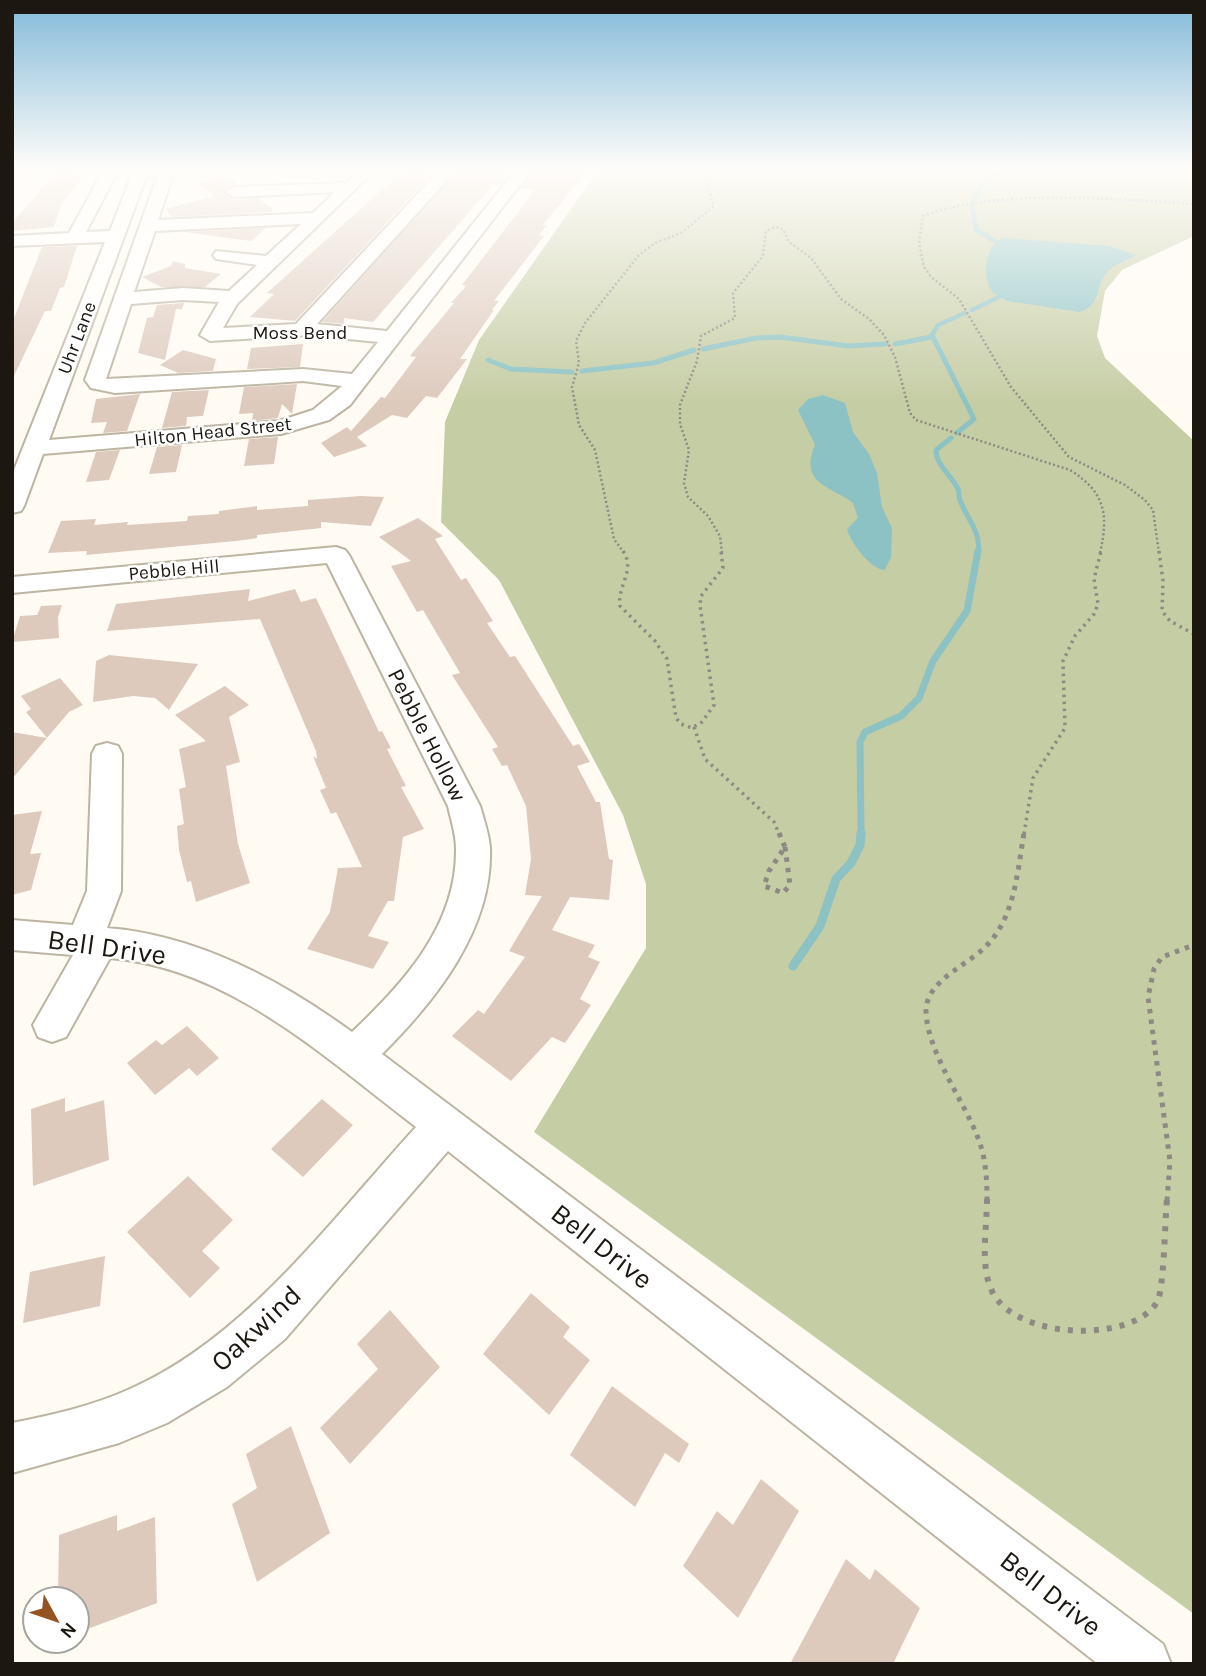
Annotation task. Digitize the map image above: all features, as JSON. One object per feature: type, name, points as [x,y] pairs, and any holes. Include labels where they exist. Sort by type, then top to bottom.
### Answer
[{"type":"street","name":"Uhr Lane","points":[[12,506],[112,247]]},
{"type":"street","points":[[140,247],[96,380],[104,387],[283,375],[356,381]]},
{"type":"street","points":[[123,299],[191,294],[233,297],[286,247]]},
{"type":"street","points":[[302,329],[378,247]]},
{"type":"street","name":"Hilton Head Street","points":[[35,447],[281,427],[321,415],[336,406],[463,247]]},
{"type":"street","points":[[222,255],[271,261]]},
{"type":"street","name":"Moss Bend","points":[[233,297],[222,308],[210,335],[302,329],[391,337]]},
{"type":"street","name":"Pebble Hill","points":[[12,585],[336,555]]},
{"type":"street","name":"Pebble Hollow","points":[[336,555],[464,806],[473,848],[469,890],[444,950],[417,991],[354,1056]]},
{"type":"street","points":[[52,1025],[93,940],[104,891],[107,754]]},
{"type":"street","name":"Bell Drive","points":[[12,935],[93,940],[171,954],[249,986],[302,1017],[445,1124],[1143,1664]]},
{"type":"street","name":"Oakwind","points":[[12,1448],[65,1438],[139,1413],[175,1394],[230,1357],[269,1323],[445,1124]]},
{"type":"path","points":[[649,247],[639,255],[585,323],[576,341],[579,363],[572,387],[579,425],[595,450],[614,539],[627,557],[628,567],[620,606],[655,641],[667,659],[676,718],[681,726],[694,727],[709,718],[714,705],[701,596],[723,568],[720,536],[708,516],[688,497],[684,483],[688,450],[680,424],[680,405],[697,361],[701,336],[735,318],[733,293],[763,256],[764,247]]},
{"type":"path","points":[[796,247],[811,258],[841,299],[869,319],[884,335],[895,357],[910,413],[916,420],[1070,470],[1088,481],[1101,497],[1105,511],[1105,532],[1094,579],[1098,604],[1094,614],[1075,636],[1063,661],[1065,728],[1033,778],[1013,899],[1000,929],[984,949],[934,988],[927,1005],[933,1041],[979,1139],[987,1174],[987,1269],[991,1290],[1009,1313],[1037,1326],[1074,1333],[1125,1323],[1149,1312],[1159,1298],[1170,1161],[1148,997],[1154,969],[1163,957],[1194,945]]},
{"type":"path","points":[[920,247],[924,267],[931,277],[959,299],[971,315],[1011,387],[1069,457],[1081,466],[1139,493],[1147,501],[1153,510],[1163,580],[1162,611],[1170,621],[1194,634]]},
{"type":"path","points":[[694,727],[705,759],[774,822],[785,847],[790,885],[783,893],[764,886],[769,871],[785,847]]},
{"type":"green space","points":[[544,247],[1170,247],[1122,270],[1105,291],[1097,336],[1105,358],[1194,441],[1194,1614],[534,1132],[646,948],[646,884],[623,815],[499,580],[441,522],[445,422],[479,340]]},
{"type":"water","points":[[992,247],[1113,247],[1137,255],[1107,272],[1092,305],[1080,312],[1007,301],[992,292],[986,269]]},
{"type":"water","points":[[823,395],[845,403],[853,432],[869,454],[877,473],[882,507],[892,528],[891,557],[885,570],[879,569],[868,560],[849,534],[847,529],[858,518],[853,503],[820,483],[811,468],[815,445],[798,410],[808,399]]},
{"type":"building","points":[[42,247],[77,247],[64,287],[60,288],[51,311],[45,311],[12,380],[12,323]]},
{"type":"building","points":[[318,247],[364,247],[295,321],[250,317],[274,294],[267,293]]},
{"type":"building","points":[[389,247],[438,247],[373,322],[344,318],[344,324],[322,322]]},
{"type":"building","points":[[491,247],[535,247],[494,301],[499,301],[460,359],[467,359],[437,398],[426,396],[407,418],[392,415],[357,437],[367,446],[334,457],[321,443],[347,427],[351,431],[381,397],[385,398],[416,357],[410,356],[466,286],[462,285]]},
{"type":"building","points":[[173,261],[185,264],[185,268],[221,274],[205,287],[161,287],[142,277],[171,266]]},
{"type":"building","points":[[184,303],[182,309],[176,309],[165,360],[138,353],[147,318],[153,317],[157,305]]},
{"type":"building","points":[[303,344],[300,367],[247,369],[251,348]]},
{"type":"building","points":[[183,350],[216,359],[213,371],[178,373],[160,365]]},
{"type":"building","points":[[297,384],[292,414],[282,404],[278,418],[252,421],[253,413],[239,414],[244,387]]},
{"type":"building","points":[[209,390],[203,416],[187,417],[186,426],[162,428],[172,392]]},
{"type":"building","points":[[140,394],[127,431],[103,433],[107,422],[91,423],[96,399]]},
{"type":"building","points":[[278,437],[274,464],[244,466],[249,439]]},
{"type":"building","points":[[182,445],[176,472],[149,474],[157,447]]},
{"type":"building","points":[[120,450],[109,480],[86,482],[96,452]]},
{"type":"building","points":[[384,497],[371,526],[321,522],[321,528],[257,535],[257,538],[236,541],[86,555],[87,551],[48,553],[61,521],[96,519],[94,525],[128,522],[127,525],[187,521],[188,516],[219,514],[219,511],[257,506],[257,510],[308,506],[308,500]]},
{"type":"building","points":[[418,518],[443,536],[435,539],[461,580],[466,578],[493,621],[487,623],[510,657],[515,656],[573,746],[579,744],[590,762],[577,766],[596,802],[600,802],[609,859],[613,860],[609,900],[570,897],[552,930],[595,945],[588,957],[600,962],[580,999],[591,1005],[565,1043],[552,1037],[511,1081],[452,1036],[478,1010],[484,1014],[525,957],[509,951],[542,896],[525,895],[531,859],[526,806],[507,765],[502,766],[492,749],[498,747],[452,675],[460,673],[423,610],[417,612],[391,566],[411,561],[379,537]]},
{"type":"building","points":[[250,589],[248,601],[295,589],[301,602],[316,598],[379,732],[382,731],[391,748],[387,749],[406,786],[401,787],[424,829],[403,837],[394,901],[388,901],[368,936],[389,942],[373,969],[307,949],[330,912],[338,868],[362,867],[336,812],[331,814],[320,790],[326,788],[313,756],[317,759],[316,751],[260,619],[107,631],[116,604]]},
{"type":"building","points":[[62,605],[58,617],[59,638],[12,642],[20,616],[37,615],[41,606]]},
{"type":"building","points":[[109,655],[198,664],[169,710],[155,698],[133,696],[93,702],[96,661]]},
{"type":"building","points":[[60,678],[83,705],[69,712],[47,738],[26,712],[31,709],[21,696]]},
{"type":"building","points":[[225,686],[249,705],[229,717],[240,762],[226,766],[238,844],[250,883],[196,902],[191,881],[187,882],[179,850],[177,826],[184,824],[179,789],[186,787],[179,749],[206,741],[175,715]]},
{"type":"building","points":[[12,732],[47,738],[12,779]]},
{"type":"building","points":[[42,811],[30,854],[41,853],[31,890],[12,895],[12,815]]},
{"type":"building","points":[[187,1026],[219,1058],[197,1076],[189,1068],[155,1095],[127,1063],[156,1040],[162,1045]]},
{"type":"building","points":[[65,1098],[65,1112],[104,1100],[109,1160],[33,1186],[31,1109]]},
{"type":"building","points":[[322,1099],[353,1125],[303,1177],[271,1149]]},
{"type":"building","points":[[188,1176],[233,1220],[202,1251],[220,1268],[190,1298],[127,1232]]},
{"type":"building","points":[[105,1256],[100,1306],[23,1323],[30,1272]]},
{"type":"building","points":[[531,1293],[570,1327],[563,1337],[590,1360],[549,1415],[483,1354]]},
{"type":"building","points":[[390,1310],[440,1367],[350,1464],[320,1428],[378,1369],[357,1344]]},
{"type":"building","points":[[612,1386],[689,1444],[679,1463],[665,1453],[635,1507],[570,1455]]},
{"type":"building","points":[[291,1426],[330,1533],[257,1582],[232,1504],[257,1488],[246,1454]]},
{"type":"building","points":[[761,1479],[799,1511],[738,1618],[683,1566],[717,1511],[733,1525]]},
{"type":"building","points":[[117,1515],[117,1531],[155,1517],[157,1603],[91,1628],[91,1585],[58,1585],[59,1535]]},
{"type":"building","points":[[846,1559],[870,1580],[875,1569],[920,1608],[893,1664],[790,1664]]},
{"type":"waterway","points":[[972,310],[1007,293]]},
{"type":"waterway","points":[[932,335],[938,325],[965,313]]},
{"type":"waterway","points":[[895,344],[932,335]]},
{"type":"waterway","points":[[932,335],[974,419],[957,433]]},
{"type":"waterway","points":[[703,349],[756,338],[780,337],[848,346],[886,344]]},
{"type":"waterway","points":[[582,371],[653,363],[694,350]]},
{"type":"waterway","points":[[488,360],[511,369],[572,372]]},
{"type":"waterway","points":[[951,438],[936,450],[937,455],[941,466],[959,490],[959,499],[978,538],[978,553]]},
{"type":"waterway","points":[[861,833],[860,742],[865,732],[901,716],[919,698],[933,661],[967,611],[978,551]]},
{"type":"waterway","points":[[793,966],[820,926],[836,879],[851,863],[860,845],[861,833]]}]
